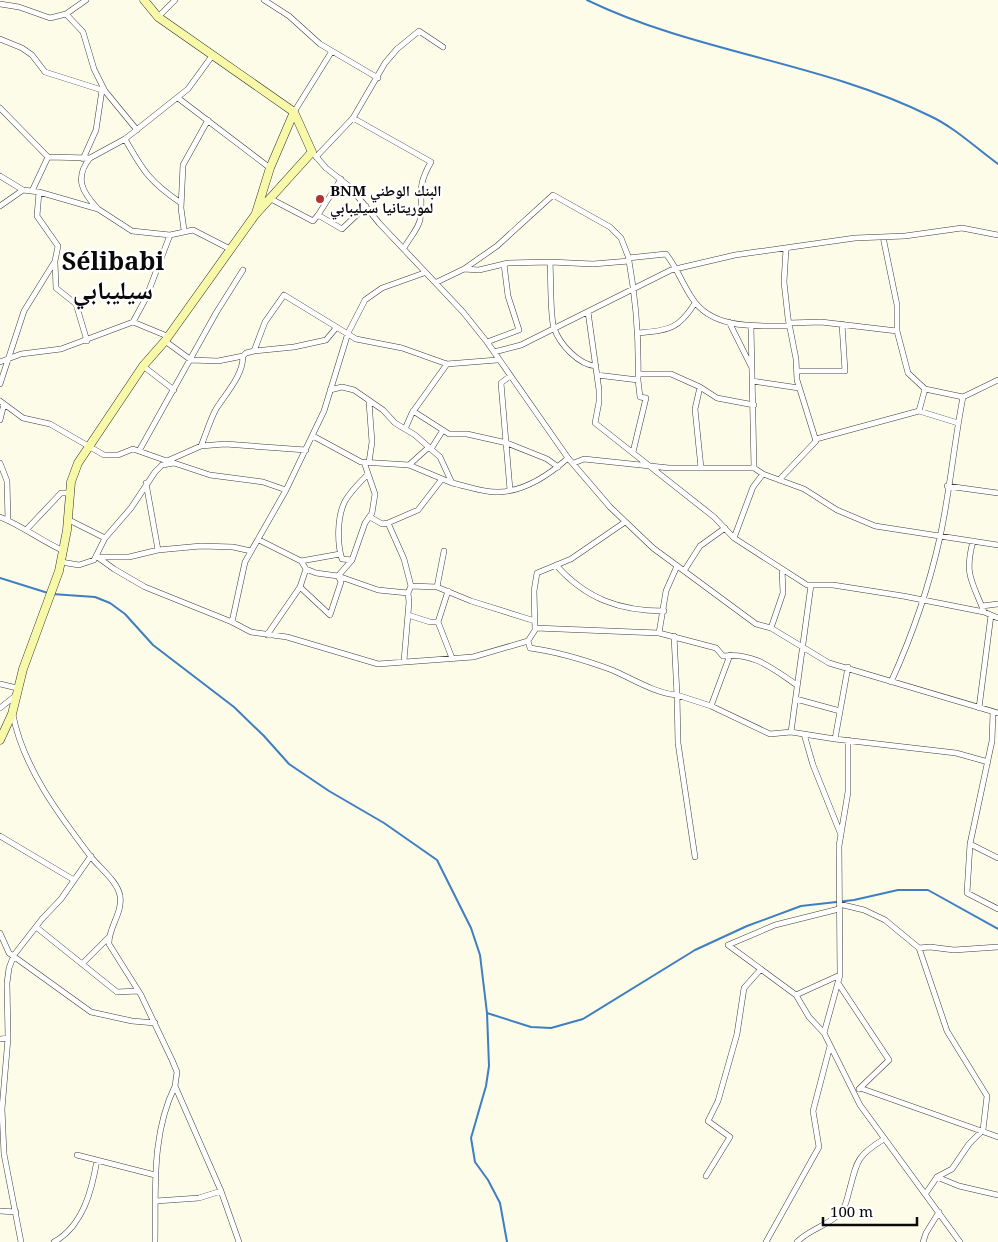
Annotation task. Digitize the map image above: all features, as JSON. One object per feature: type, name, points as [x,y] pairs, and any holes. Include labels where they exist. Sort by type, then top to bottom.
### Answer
[{"type":"street","points":[[0,4],[20,7],[50,18],[66,14],[86,0]]},
{"type":"street","points":[[144,0],[158,17],[294,112],[314,155],[341,179],[366,206],[379,224],[404,248],[424,273],[437,282],[487,342],[497,360],[568,458],[610,507],[652,548],[756,624],[771,628],[829,663],[848,667],[891,682],[995,712],[995,731],[970,844],[967,893],[998,908]]},
{"type":"street","points":[[158,17],[175,0]]},
{"type":"street","points":[[264,0],[332,51],[378,78]]},
{"type":"street","points":[[66,14],[82,32],[103,90],[137,130]]},
{"type":"street","points":[[0,740],[12,714],[16,692],[64,551],[69,520],[72,473],[89,446],[143,366],[166,339],[255,215],[353,118],[385,63],[397,49],[419,31],[443,47]]},
{"type":"street","points":[[0,39],[22,48],[32,55],[45,72],[103,90]]},
{"type":"street","points":[[255,215],[270,168],[294,112],[332,51]]},
{"type":"street","points":[[0,108],[48,157],[90,158],[125,139],[188,90],[212,56]]},
{"type":"street","points":[[83,158],[96,130],[103,90]]},
{"type":"street","points":[[178,98],[270,168]]},
{"type":"street","points":[[353,118],[431,162],[422,177],[420,221],[404,248]]},
{"type":"street","points":[[184,230],[181,203],[183,166],[208,120]]},
{"type":"street","points":[[125,139],[143,170],[157,187],[181,203]]},
{"type":"street","points":[[32,190],[48,157]]},
{"type":"street","points":[[90,158],[81,176],[81,187],[98,209]]},
{"type":"street","points":[[0,176],[11,180],[23,190]]},
{"type":"street","points":[[271,199],[313,221],[341,179]]},
{"type":"street","points":[[0,206],[23,190],[32,190],[98,209],[132,231],[170,235],[184,230],[192,230],[230,249]]},
{"type":"street","points":[[39,192],[37,216],[58,246],[55,261],[56,288],[76,304],[87,340]]},
{"type":"street","points":[[437,282],[464,269],[497,246],[553,195],[610,227],[621,238],[628,258],[634,290],[638,333],[640,397],[646,398],[633,452]]},
{"type":"street","points":[[318,215],[342,228],[366,206]]},
{"type":"street","points":[[494,352],[521,345],[677,269],[735,255],[855,238],[883,237],[962,228],[998,235]]},
{"type":"street","points":[[0,360],[8,360],[21,354],[49,351],[87,340],[133,322],[146,298],[170,235]]},
{"type":"street","points":[[883,237],[897,305],[897,331],[908,373],[924,389],[963,397],[998,380]]},
{"type":"street","points":[[779,480],[816,441],[799,388],[789,325],[784,282],[786,248]]},
{"type":"street","points":[[464,269],[479,270],[504,264],[550,262],[593,264],[666,254],[677,269],[695,303],[714,317],[729,322],[751,326],[842,324],[897,331]]},
{"type":"street","points":[[0,384],[24,311],[55,261]]},
{"type":"street","points":[[550,262],[554,328],[567,348],[586,365],[596,366]]},
{"type":"street","points":[[487,342],[519,330],[508,296],[504,264]]},
{"type":"street","points":[[139,451],[231,286],[243,270]]},
{"type":"street","points":[[232,622],[245,562],[286,490],[313,436],[348,333],[365,300],[382,288],[424,273]]},
{"type":"street","points":[[254,351],[265,322],[284,294],[356,339],[402,348],[447,364],[497,360]]},
{"type":"street","points":[[638,333],[660,330],[684,321],[695,303]]},
{"type":"street","points":[[588,312],[599,402],[595,423],[726,528],[734,538],[810,585],[833,584],[983,609],[998,604]]},
{"type":"street","points":[[133,322],[166,339],[191,360],[218,361],[243,356],[254,351],[294,347],[326,340],[336,328]]},
{"type":"street","points":[[729,322],[752,369]]},
{"type":"street","points":[[797,372],[845,372],[842,324]]},
{"type":"street","points":[[751,326],[754,468]]},
{"type":"street","points":[[201,446],[215,411],[240,370],[243,356]]},
{"type":"street","points":[[405,429],[413,411],[447,364]]},
{"type":"street","points":[[143,366],[174,390]]},
{"type":"street","points":[[597,375],[638,377],[671,374],[700,387],[717,398],[754,405]]},
{"type":"street","points":[[510,376],[501,382],[510,490]]},
{"type":"street","points":[[752,381],[799,388]]},
{"type":"street","points":[[330,390],[342,387],[354,390],[440,457],[452,483]]},
{"type":"street","points":[[700,387],[695,409],[701,468]]},
{"type":"street","points":[[919,412],[924,389]]},
{"type":"street","points":[[891,682],[910,641],[940,535],[963,397]]},
{"type":"street","points":[[338,576],[352,560],[365,523],[370,517],[375,494],[366,462],[372,442],[369,402]]},
{"type":"street","points":[[0,420],[2,403],[23,418],[50,424],[104,455],[118,455],[133,449],[167,461],[174,460],[210,475],[263,482],[286,490]]},
{"type":"street","points":[[413,411],[449,434],[474,435],[507,443],[547,459],[558,466]]},
{"type":"street","points":[[816,439],[919,412],[958,423]]},
{"type":"street","points":[[409,466],[430,448],[443,430]]},
{"type":"street","points":[[313,436],[330,447],[366,462],[409,466],[452,483],[487,491],[510,490],[548,476],[568,458]]},
{"type":"street","points":[[98,557],[106,538],[162,465],[201,446],[225,444],[306,450]]},
{"type":"street","points":[[155,472],[156,458]]},
{"type":"street","points":[[574,463],[584,458],[648,466],[754,468],[763,474],[804,489],[837,510],[875,526],[998,545]]},
{"type":"street","points":[[0,463],[7,481],[8,520]]},
{"type":"street","points":[[352,560],[342,559],[338,545],[345,502],[368,474]]},
{"type":"street","points":[[734,538],[754,487],[763,474]]},
{"type":"street","points":[[370,517],[382,524],[418,510],[442,479]]},
{"type":"street","points":[[146,484],[158,550]]},
{"type":"street","points":[[947,486],[998,493]]},
{"type":"street","points":[[27,529],[61,493],[70,493]]},
{"type":"street","points":[[0,517],[27,529],[48,544],[64,551]]},
{"type":"street","points":[[69,520],[106,538]]},
{"type":"street","points":[[625,522],[571,559],[537,573],[534,590],[535,628],[528,641],[530,648],[560,652],[613,671],[664,694],[677,694],[711,706],[770,734],[791,732],[956,753],[988,762]]},
{"type":"street","points":[[388,523],[404,559],[412,586],[408,593],[404,661]]},
{"type":"street","points":[[684,571],[700,546],[726,528]]},
{"type":"street","points":[[259,540],[301,561],[306,569],[316,574],[338,576],[378,590],[408,593]]},
{"type":"street","points":[[973,541],[967,562],[968,577],[983,609],[998,618]]},
{"type":"street","points":[[61,562],[86,564],[98,557],[129,557],[158,550],[201,546],[233,547],[251,551]]},
{"type":"street","points":[[437,587],[444,551]]},
{"type":"street","points":[[301,561],[340,554]]},
{"type":"street","points":[[98,557],[114,569],[145,587],[232,622],[251,632],[287,637],[378,664],[473,657],[528,641]]},
{"type":"street","points":[[556,565],[585,591],[610,604],[646,611],[664,611]]},
{"type":"street","points":[[659,633],[666,591],[677,566]]},
{"type":"street","points":[[268,635],[300,587],[306,569]]},
{"type":"street","points":[[771,628],[782,594],[782,569]]},
{"type":"street","points":[[300,587],[330,615],[342,582],[338,576]]},
{"type":"street","points":[[791,732],[810,585]]},
{"type":"street","points":[[412,586],[437,587],[535,621]]},
{"type":"street","points":[[448,591],[438,622],[452,658]]},
{"type":"street","points":[[408,615],[430,622],[438,622]]},
{"type":"street","points":[[979,708],[991,615]]},
{"type":"street","points":[[535,628],[659,633],[674,636],[716,648],[723,656],[730,655],[767,663],[797,685]]},
{"type":"street","points":[[674,636],[678,743],[695,857]]},
{"type":"street","points":[[711,706],[730,655]]},
{"type":"street","points":[[835,738],[848,667]]},
{"type":"street","points":[[0,684],[16,692]]},
{"type":"street","points":[[0,708],[16,692]]},
{"type":"street","points":[[796,699],[840,711]]},
{"type":"street","points":[[12,714],[16,734],[36,776],[91,856],[117,888],[121,897],[109,937],[82,964]]},
{"type":"street","points":[[804,734],[813,765],[841,836]]},
{"type":"street","points":[[824,1033],[840,975],[841,836],[848,792],[848,740]]},
{"type":"street","points":[[0,836],[74,880]]},
{"type":"street","points":[[970,844],[998,858]]},
{"type":"street","points":[[22,1242],[4,1154],[2,1109],[8,1038],[7,983],[14,955],[61,900],[91,856]]},
{"type":"street","points":[[926,1193],[937,1176],[952,1169],[969,1144],[982,1130],[987,1096],[947,1031],[919,948],[886,920],[864,910],[839,906],[775,925],[728,945],[796,995],[809,1017],[824,1033],[854,1094],[884,1139],[926,1193],[960,1242]]},
{"type":"street","points":[[36,927],[117,992],[138,991]]},
{"type":"street","points":[[0,933],[9,953],[91,1012],[124,1019],[154,1022]]},
{"type":"street","points":[[109,937],[113,952],[138,991],[177,1072],[175,1086],[165,1106],[161,1123],[155,1175],[155,1242]]},
{"type":"street","points":[[919,948],[930,947],[954,950],[998,947]]},
{"type":"street","points":[[706,1176],[730,1137],[708,1121],[718,1101],[737,1034],[744,988],[761,969]]},
{"type":"street","points":[[796,995],[840,975]]},
{"type":"street","points":[[838,983],[889,1060],[854,1094]]},
{"type":"street","points":[[0,1039],[8,1038]]},
{"type":"street","points":[[766,1242],[819,1147],[813,1111],[830,1045]]},
{"type":"street","points":[[175,1086],[221,1191],[239,1242]]},
{"type":"street","points":[[860,1088],[998,1137]]},
{"type":"street","points":[[798,1242],[811,1231],[834,1218],[844,1207],[856,1165],[864,1151],[884,1139]]},
{"type":"street","points":[[77,1155],[155,1175]]},
{"type":"street","points":[[54,1242],[76,1223],[83,1210],[93,1183],[97,1160]]},
{"type":"street","points":[[937,1176],[959,1186],[998,1195]]},
{"type":"street","points":[[156,1201],[199,1198],[221,1191]]},
{"type":"street","points":[[0,1211],[16,1212]]},
{"type":"street","points":[[924,1242],[926,1233],[939,1212]]},
{"type":"waterway","points":[[587,0],[671,33],[803,70],[889,98],[939,121],[998,164]]},
{"type":"waterway","points":[[0,578],[48,593]]},
{"type":"waterway","points":[[52,594],[95,597],[110,603],[125,614],[153,645],[234,707],[289,764],[329,791],[384,823],[437,860],[471,928],[480,955],[487,1013],[489,1066],[486,1086],[471,1138],[475,1162],[488,1180],[500,1203],[507,1242]]},
{"type":"waterway","points":[[487,1013],[531,1027],[551,1028],[583,1019],[695,950],[747,926],[801,906],[854,900],[898,890],[928,890],[998,929]]},
{"type":"place","name":"BNM البنك الوطني لموريتانيا سيليبابي","points":[[320,199]]},
{"type":"district","name":"Sélibabi سيليبابي","points":[[113,274]]}]
